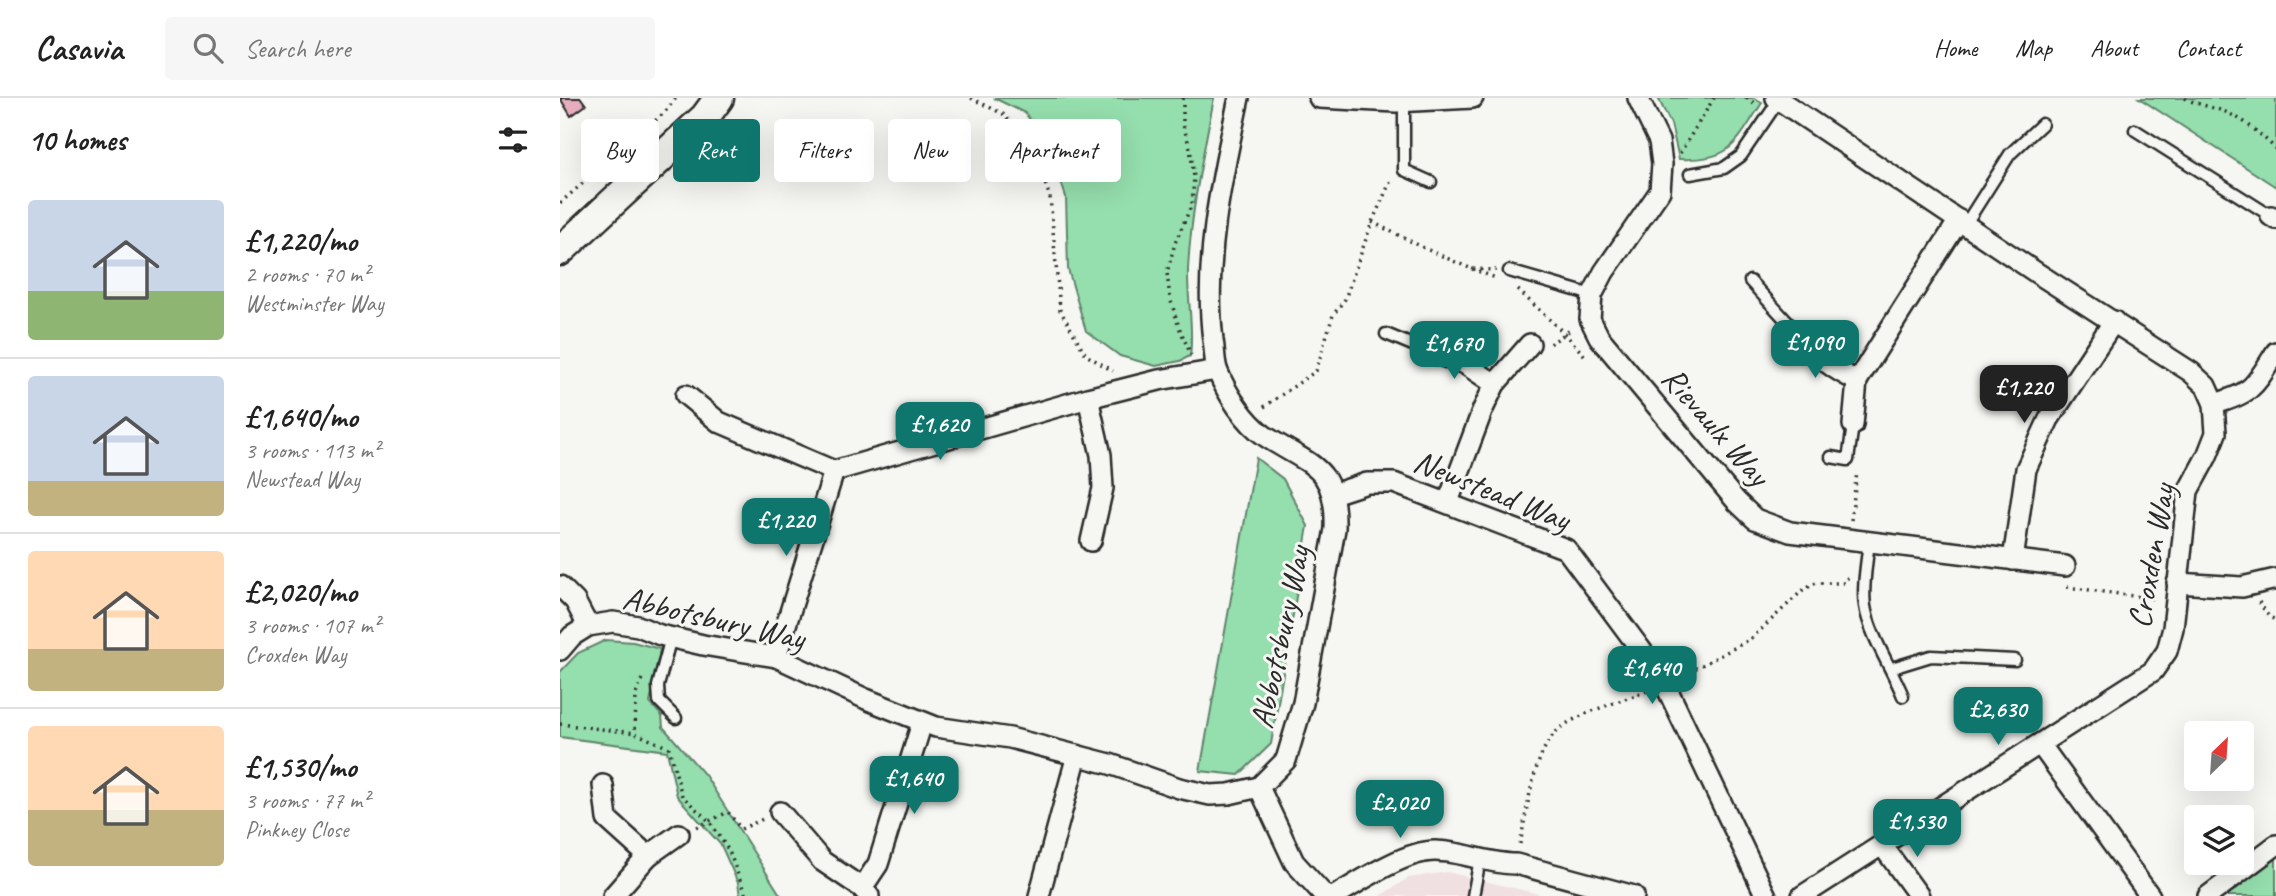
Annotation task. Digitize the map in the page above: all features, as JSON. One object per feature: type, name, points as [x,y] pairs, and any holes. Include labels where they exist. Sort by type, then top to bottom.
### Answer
[{"type":"street","points":[[560,251],[705,117],[719,98]]},
{"type":"street","points":[[1239,98],[1225,164],[1212,255],[1209,372],[1263,435],[1305,458],[1324,476],[1334,494]]},
{"type":"street","points":[[1319,98],[1395,101],[1473,98]]},
{"type":"street","points":[[1590,319],[1592,295],[1604,272],[1660,191],[1662,164],[1659,141],[1638,98]]},
{"type":"street","points":[[1778,99],[2191,372],[2207,386],[2214,404],[2239,397],[2252,389],[2276,352]]},
{"type":"street","points":[[1853,425],[1857,381],[1962,222]]},
{"type":"street","name":"Rievaulx Way","points":[[1590,319],[1599,337],[1672,426],[1737,502],[1755,519],[1790,532],[2066,566]]},
{"type":"street","points":[[2013,560],[2026,469],[2049,419],[2114,321]]},
{"type":"street","points":[[1804,340],[1814,353],[1834,370],[1857,381]]},
{"type":"street","points":[[1448,502],[1494,384],[1530,344]]},
{"type":"street","points":[[1427,351],[1465,364],[1494,384]]},
{"type":"street","points":[[686,395],[719,422],[834,471],[1088,398],[1159,380],[1209,372]]},
{"type":"street","points":[[1088,398],[1101,455],[1103,488],[1091,541]]},
{"type":"street","name":"Croxden Way","points":[[1801,896],[2153,671],[2167,651],[2173,628],[2188,491],[2216,433],[2214,404]]},
{"type":"street","points":[[776,657],[834,471]]},
{"type":"street","name":"Newstead Way","points":[[1334,494],[1367,483],[1394,483],[1566,549],[1662,678],[1766,896]]},
{"type":"street","name":"Abbotsbury Way","points":[[560,650],[572,636],[589,626],[613,622],[625,624],[703,645],[776,657],[922,723],[973,734],[1010,738],[1077,755],[1179,788],[1210,795],[1229,794],[1259,787],[1286,760],[1303,703],[1335,530],[1334,494]]},
{"type":"street","points":[[2177,583],[2242,587],[2276,579]]},
{"type":"street","points":[[560,586],[575,601],[589,626]]},
{"type":"street","points":[[780,812],[822,861],[866,892],[878,864],[922,723]]},
{"type":"street","points":[[2040,744],[2150,896]]},
{"type":"street","points":[[1039,896],[1077,755]]},
{"type":"street","points":[[603,785],[607,819],[648,856]]},
{"type":"street","points":[[1259,787],[1294,862],[1325,896]]},
{"type":"street","points":[[613,896],[648,856],[679,834]]},
{"type":"street","points":[[1882,845],[1919,896]]},
{"type":"street","points":[[2208,896],[2276,845]]},
{"type":"street","points":[[1335,896],[1391,863],[1433,851],[1498,864],[1516,864],[1633,896]]},
{"type":"lane","points":[[1690,174],[1724,168],[1741,156],[1778,99]]},
{"type":"lane","points":[[1395,101],[1404,170],[1432,182]]},
{"type":"lane","points":[[1962,222],[2010,155],[2042,124]]},
{"type":"lane","points":[[2135,130],[2274,217]]},
{"type":"lane","points":[[1507,276],[1592,295]]},
{"type":"lane","points":[[1750,281],[1804,340]]},
{"type":"lane","points":[[1385,334],[1427,351]]},
{"type":"lane","points":[[1831,457],[1848,460],[1853,425]]},
{"type":"lane","points":[[1869,541],[1865,605],[1870,625],[1903,696]]},
{"type":"lane","points":[[671,637],[658,686],[659,701],[676,718]]},
{"type":"lane","points":[[1892,668],[1931,656],[2015,660]]},
{"type":"lane","points":[[1473,896],[1480,859]]},
{"type":"path","points":[[560,203],[664,113],[676,98]]},
{"type":"path","points":[[971,98],[1003,114],[1031,148],[1050,198],[1060,310],[1086,355],[1122,376]]},
{"type":"path","points":[[1183,98],[1183,125],[1194,177],[1192,204],[1175,243],[1167,273],[1170,298],[1179,327],[1209,372]]},
{"type":"path","points":[[1662,164],[1680,154],[1714,98]]},
{"type":"path","points":[[2185,98],[2231,114],[2254,128],[2276,149]]},
{"type":"path","points":[[1248,418],[1317,371],[1333,315],[1345,299],[1372,222],[1395,170]]},
{"type":"path","points":[[1372,222],[1472,269],[1507,276]]},
{"type":"path","points":[[1472,269],[1507,276]]},
{"type":"path","points":[[1516,289],[1594,365]]},
{"type":"path","points":[[1530,344],[1544,348],[1578,324],[1590,319]]},
{"type":"path","points":[[1849,538],[1857,470]]},
{"type":"path","points":[[2066,566],[2064,587],[2154,600],[2177,583]]},
{"type":"path","points":[[635,733],[636,694],[646,670]]},
{"type":"path","points":[[560,724],[635,733],[669,748],[682,796],[710,822],[729,851],[746,896]]},
{"type":"path","points":[[710,822],[728,812],[741,829],[780,812]]},
{"type":"shaded area","points":[[1447,872],[1547,896],[1380,896],[1408,878]]},
{"type":"green space","points":[[994,98],[1214,98],[1198,183],[1190,247],[1190,356],[1156,366],[1120,356],[1086,331],[1068,269],[1066,197],[1061,182],[1121,182],[1121,119],[1029,119],[1025,113]]},
{"type":"green space","points":[[1658,98],[1754,98],[1762,103],[1730,147],[1711,157],[1679,159],[1671,124]]},
{"type":"green space","points":[[2139,98],[2276,98],[2276,187]]},
{"type":"green space","points":[[1256,458],[1283,479],[1308,526],[1271,744],[1239,775],[1200,771]]},
{"type":"green space","points":[[606,640],[633,642],[660,649],[650,703],[662,716],[663,727],[705,775],[781,896],[740,896],[738,883],[721,845],[677,796],[667,751],[560,737],[560,672],[578,653]]},
{"type":"green space","points":[[2276,848],[2276,896],[2224,896],[2247,875],[2254,875],[2254,868]]},
{"type":"building","points":[[560,98],[581,98],[586,105],[571,116]]}]
